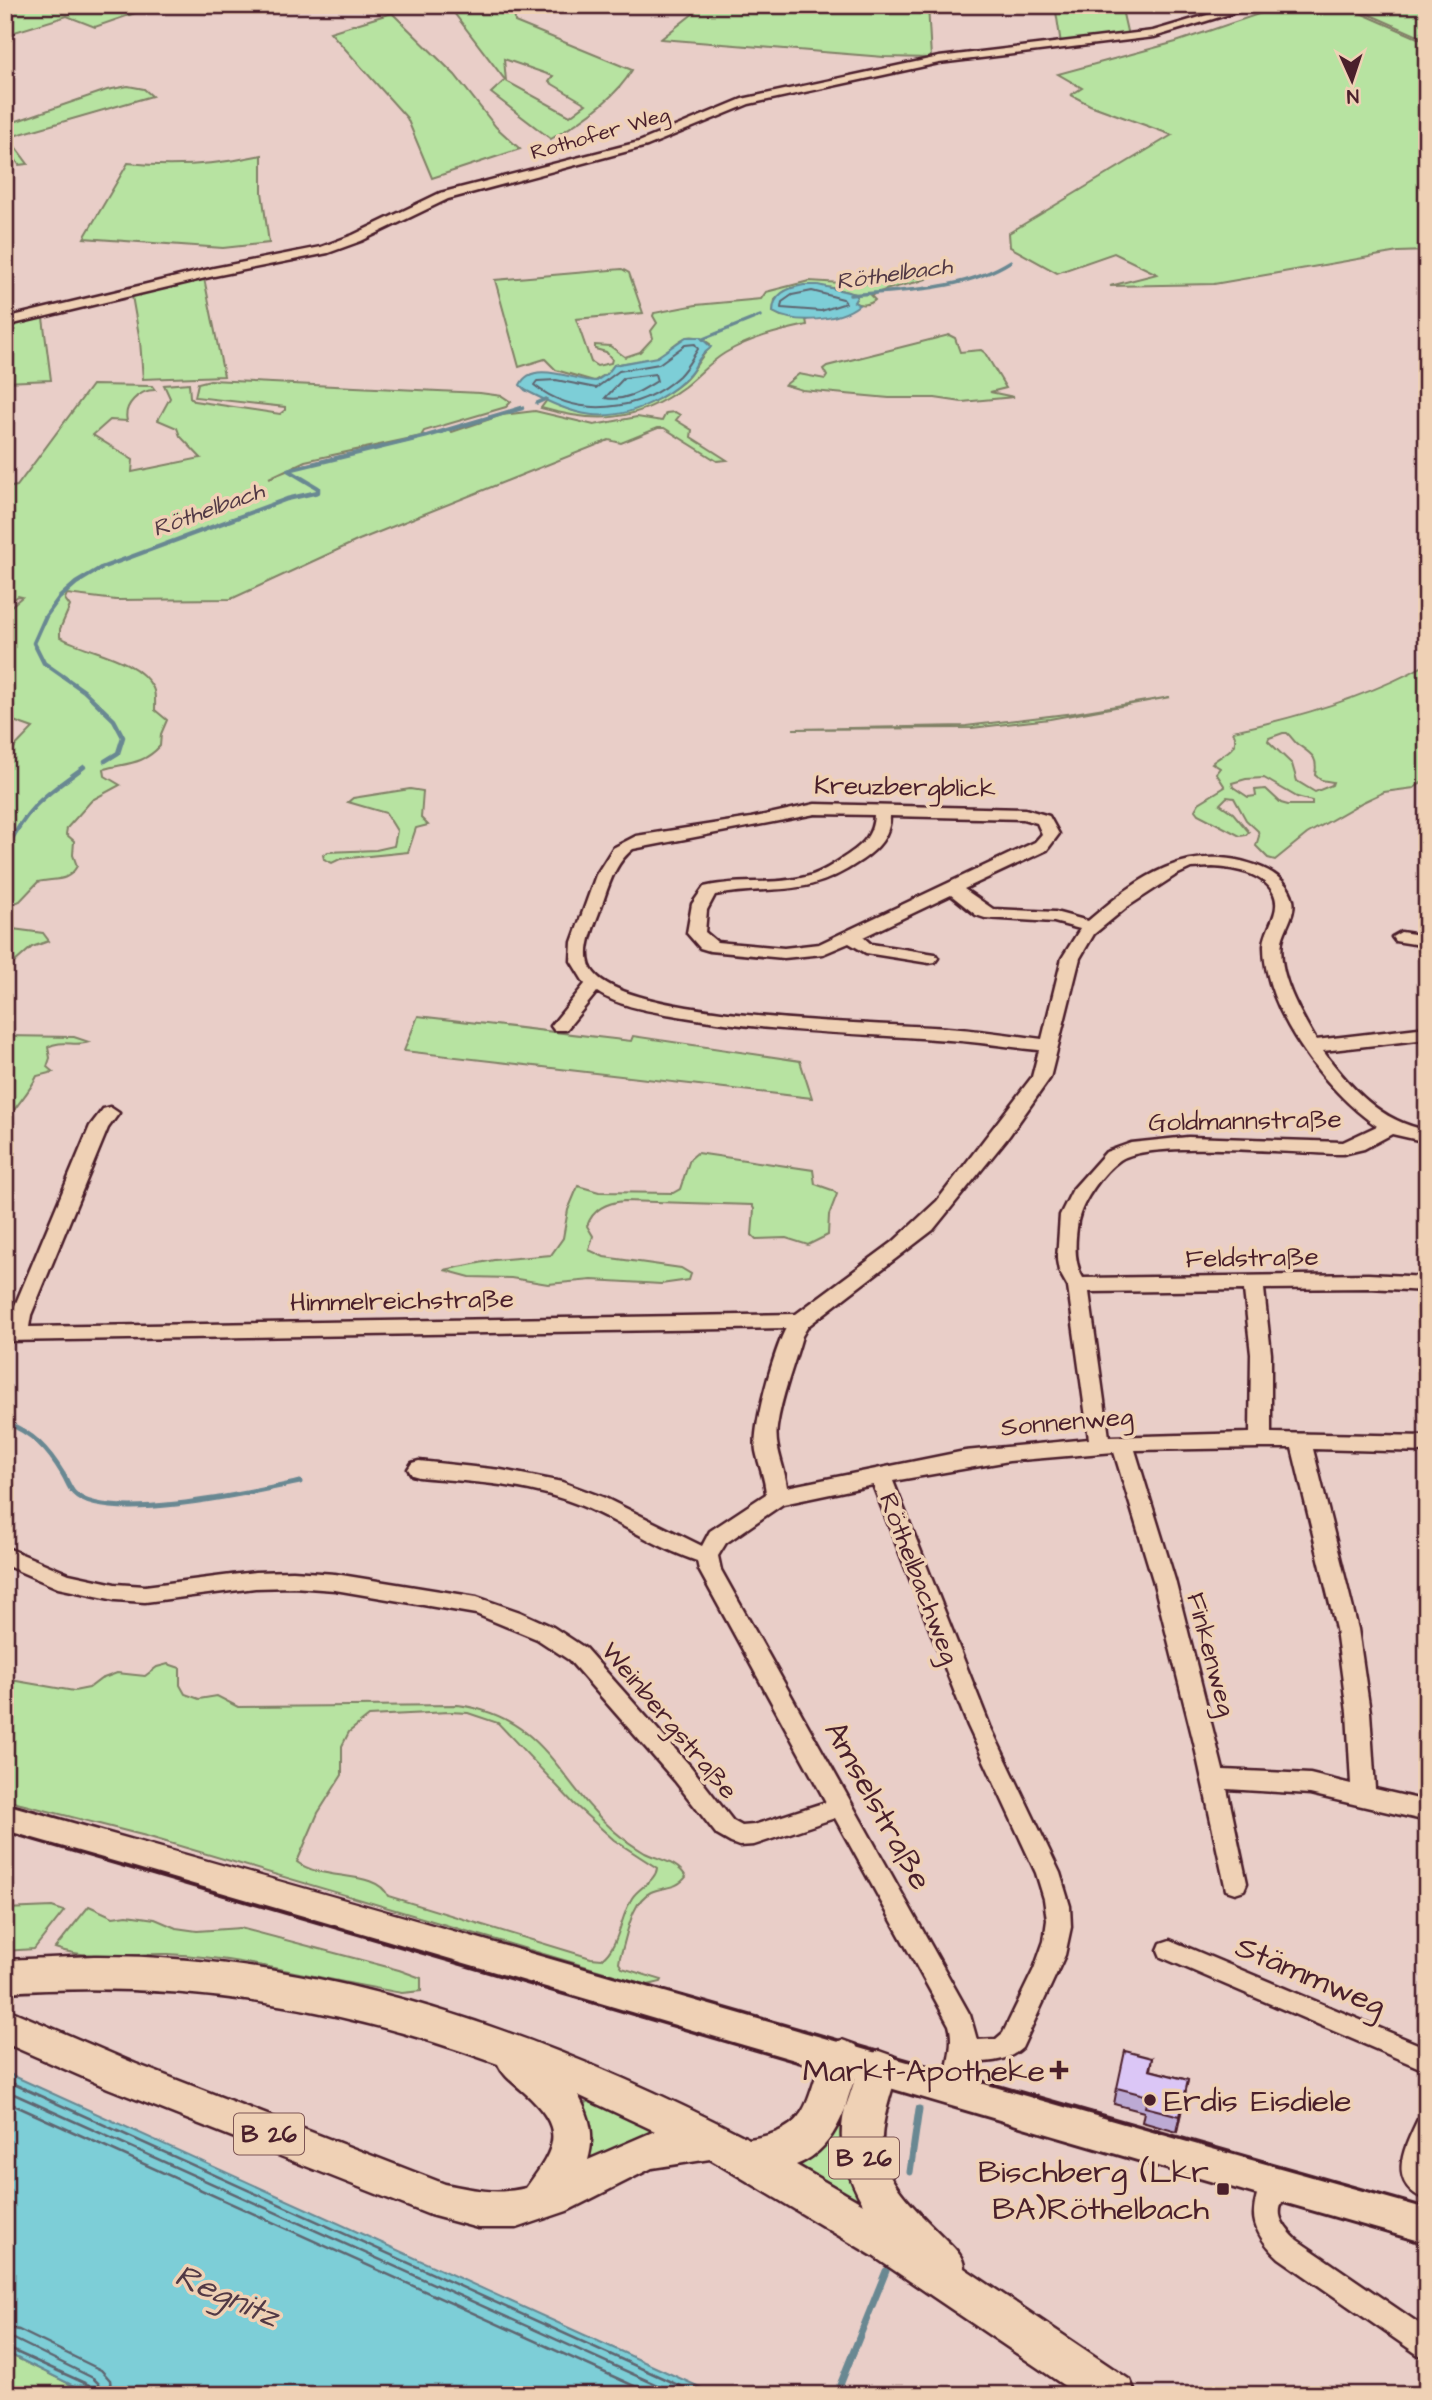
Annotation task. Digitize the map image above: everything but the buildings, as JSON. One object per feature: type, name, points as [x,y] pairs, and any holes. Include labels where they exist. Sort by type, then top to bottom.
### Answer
[{"type":"main road","name":"B 26","points":[[5,1976],[94,1972],[181,1975],[286,1990],[365,2006],[495,2045],[609,2090],[908,2244],[979,2302],[1115,2395]]},
{"type":"main road","name":"B 26","points":[[5,2025],[122,2076],[444,2202],[497,2211],[517,2208],[567,2192],[639,2154],[671,2145],[774,2156],[794,2149],[817,2127],[842,2057]]},
{"type":"main road","name":"B 26","points":[[495,2045],[552,2090],[562,2102],[568,2116],[572,2150],[559,2178],[540,2201]]},
{"type":"main road","name":"B 26","points":[[879,2068],[864,2113],[860,2143],[866,2171],[908,2244]]},
{"type":"street","name":"Rothofer Weg","points":[[5,322],[214,272],[324,250],[357,238],[444,196],[643,144],[746,101],[939,60],[1154,34],[1254,5]]},
{"type":"street","name":"Kreuzbergblick","points":[[594,984],[581,966],[580,941],[609,864],[626,845],[652,837],[751,824],[806,810],[1025,814],[1043,820],[1050,828],[1050,838],[1041,846],[951,887]]},
{"type":"street","points":[[882,811],[882,825],[876,840],[866,851],[822,878],[799,884],[710,891],[702,901],[696,933],[706,944],[766,953],[811,952],[836,944],[951,887],[982,911],[991,914],[1055,917],[1092,927]]},
{"type":"street","points":[[419,1469],[544,1484],[620,1513],[690,1551],[707,1556],[718,1537],[777,1497],[775,1474],[767,1451],[766,1429],[792,1336],[800,1321],[900,1247],[944,1206],[1041,1078],[1071,958],[1092,927],[1180,867],[1221,862],[1259,872],[1271,880],[1284,897],[1286,906],[1273,944],[1275,968],[1281,991],[1313,1046],[1346,1093],[1391,1127],[1427,1136]]},
{"type":"street","points":[[851,936],[866,948],[929,958]]},
{"type":"street","points":[[1401,937],[1427,940]]},
{"type":"street","points":[[560,1026],[594,984],[606,993],[651,1006],[747,1020],[952,1035],[1049,1046]]},
{"type":"street","points":[[1313,1046],[1427,1033]]},
{"type":"street","points":[[12,1334],[99,1126],[110,1113]]},
{"type":"street","name":"Goldmannstraße","points":[[1111,1444],[1078,1285],[1072,1281],[1067,1270],[1071,1208],[1104,1166],[1122,1151],[1168,1144],[1343,1148],[1357,1145],[1391,1127]]},
{"type":"street","name":"Feldstraße","points":[[1078,1285],[1368,1281],[1427,1283]]},
{"type":"street","points":[[1252,1283],[1261,1354],[1260,1440]]},
{"type":"street","name":"Himmelreichstraße","points":[[12,1334],[800,1321]]},
{"type":"street","name":"Sonnenweg","points":[[880,1475],[1009,1453],[1111,1444],[1260,1440],[1427,1444]]},
{"type":"street","points":[[1301,1441],[1337,1580],[1349,1647],[1358,1713],[1363,1794]]},
{"type":"street","name":"Finkenweg","points":[[1111,1444],[1164,1580],[1214,1779],[1235,1883]]},
{"type":"street","name":"Röthelbachweg","points":[[777,1497],[880,1475],[954,1667],[1048,1872],[1056,1900],[1059,1926],[1053,1952],[1007,2046],[983,2051],[966,2050]]},
{"type":"street","name":"Weinbergstraße","points":[[5,1555],[66,1582],[115,1592],[145,1594],[255,1580],[293,1579],[335,1582],[477,1606],[545,1633],[577,1654],[683,1774],[725,1828],[739,1836],[754,1836],[842,1806]]},
{"type":"street","name":"Amselstraße","points":[[707,1556],[710,1570],[961,2023],[966,2050],[955,2091]]},
{"type":"street","points":[[1214,1779],[1299,1783],[1363,1794],[1427,1811]]},
{"type":"street","points":[[5,1817],[1427,2226]]},
{"type":"street","name":"Stämmweg","points":[[1170,1950],[1427,2060]]},
{"type":"street","points":[[1427,2127],[1412,2174],[1427,2188]]},
{"type":"street","points":[[1274,2183],[1264,2214],[1269,2232],[1288,2249],[1427,2345]]},
{"type":"green space","points":[[5,5],[158,5],[95,27],[67,16],[5,35]]},
{"type":"green space","points":[[448,5],[514,5],[515,22],[632,70],[607,100],[585,118],[551,139],[491,93],[505,80]],"holes":[[[504,59],[553,76],[549,82],[586,104],[570,116],[506,81]]]},
{"type":"green space","points":[[704,5],[928,5],[931,58],[884,57],[661,39]]},
{"type":"green space","points":[[1055,5],[1121,5],[1128,36],[1061,44]]},
{"type":"green space","points":[[1285,5],[1342,5],[1427,42],[1427,251],[1398,252],[1214,284],[1110,286],[1157,274],[1114,253],[1057,273],[1010,247],[1009,233],[1172,135],[1090,105],[1071,95],[1082,88],[1058,74],[1176,42]]},
{"type":"green space","points":[[1348,5],[1427,5],[1427,40]]},
{"type":"green space","points":[[392,13],[455,75],[496,127],[520,149],[432,178],[407,118],[330,32]]},
{"type":"green space","points":[[128,86],[144,89],[152,96],[13,136],[11,141],[28,164],[19,165],[5,143],[5,125],[107,90]]},
{"type":"green space","points":[[262,155],[262,192],[269,243],[223,248],[84,238],[128,163],[195,164]]},
{"type":"green space","points":[[622,269],[629,273],[643,313],[576,319],[591,362],[597,366],[611,363],[612,359],[606,352],[595,349],[595,345],[610,346],[625,357],[640,352],[653,338],[651,331],[657,323],[654,313],[696,305],[761,299],[766,292],[809,281],[858,284],[907,280],[919,276],[926,279],[876,293],[871,296],[875,300],[865,304],[854,302],[856,294],[835,288],[813,285],[793,288],[775,300],[773,312],[781,316],[806,319],[807,325],[744,343],[720,357],[666,399],[616,417],[580,416],[541,408],[547,400],[582,413],[617,413],[635,409],[668,393],[683,382],[710,348],[710,344],[692,336],[679,341],[652,359],[614,365],[608,373],[594,381],[556,370],[545,359],[519,367],[495,280]]},
{"type":"green space","points":[[204,278],[224,376],[143,379],[132,296]]},
{"type":"green space","points":[[43,318],[51,380],[5,382],[5,326]]},
{"type":"green space","points":[[949,335],[955,338],[960,352],[981,350],[985,353],[1006,388],[990,392],[1014,397],[962,402],[802,390],[785,385],[799,374],[825,379],[827,376],[823,369],[827,366]]},
{"type":"green space","points":[[210,380],[480,393],[502,396],[511,402],[506,407],[424,431],[421,436],[305,461],[269,478],[299,466],[451,429],[452,432],[502,415],[535,411],[594,425],[637,417],[662,421],[666,413],[675,412],[680,415],[676,420],[692,430],[691,437],[727,460],[717,461],[664,428],[658,428],[621,443],[609,440],[359,540],[231,599],[116,600],[67,594],[65,599],[70,606],[60,629],[60,637],[110,656],[135,669],[153,688],[155,710],[167,720],[161,734],[160,746],[154,752],[134,762],[104,769],[105,776],[120,785],[92,800],[67,828],[66,834],[74,841],[73,855],[77,866],[73,871],[60,879],[38,882],[20,901],[8,906],[5,911],[5,757],[33,728],[5,718],[5,611],[22,597],[18,596],[5,606],[5,488],[17,486],[92,385],[152,386],[155,390],[143,393],[130,404],[127,421],[110,420],[93,435],[133,460],[132,472],[201,458],[180,436],[177,428],[158,420],[170,398],[164,385],[189,383],[190,397],[194,401],[280,414],[285,410],[285,407],[195,397],[198,383]]},
{"type":"green space","points":[[1427,664],[1427,779],[1414,788],[1384,792],[1363,802],[1307,834],[1275,860],[1268,858],[1256,846],[1258,831],[1246,820],[1234,798],[1227,797],[1220,804],[1233,813],[1249,832],[1246,835],[1240,836],[1195,810],[1199,803],[1225,787],[1216,773],[1220,768],[1212,763],[1233,746],[1233,731],[1333,705]],"holes":[[[1287,733],[1311,755],[1316,765],[1315,775],[1321,780],[1333,782],[1332,785],[1315,792],[1297,781],[1292,764],[1268,741],[1269,738]],[[1264,778],[1297,797],[1312,801],[1312,805],[1281,803],[1266,789],[1255,790],[1256,796],[1248,797],[1233,787],[1232,783]]]},
{"type":"green space","points":[[1170,697],[1050,719],[972,728],[793,729],[966,726],[1074,713]]},
{"type":"green space","points":[[410,789],[423,791],[421,818],[428,825],[416,828],[408,852],[340,859],[332,863],[324,859],[323,855],[328,852],[376,850],[394,846],[397,831],[386,813],[348,802],[353,798]]},
{"type":"green space","points":[[5,928],[43,933],[49,941],[32,947],[5,971]]},
{"type":"green space","points":[[418,1016],[631,1041],[633,1036],[800,1061],[812,1098],[404,1051]]},
{"type":"green space","points":[[5,1036],[74,1037],[89,1042],[48,1047],[50,1058],[47,1067],[53,1072],[37,1076],[5,1125]]},
{"type":"green space","points":[[697,1153],[813,1170],[815,1184],[837,1194],[829,1215],[828,1235],[808,1245],[786,1238],[756,1239],[752,1235],[752,1205],[624,1201],[606,1205],[593,1215],[587,1226],[593,1236],[589,1250],[604,1257],[681,1268],[691,1274],[689,1280],[661,1284],[592,1280],[548,1284],[511,1278],[470,1277],[444,1270],[494,1260],[551,1255],[563,1238],[568,1210],[578,1186],[599,1192],[673,1193],[680,1189],[690,1159]]},
{"type":"green space","points":[[168,1664],[180,1668],[180,1685],[185,1694],[199,1699],[217,1696],[238,1707],[458,1705],[488,1712],[511,1723],[531,1737],[548,1754],[614,1831],[645,1853],[673,1865],[686,1877],[674,1886],[651,1892],[638,1904],[630,1921],[620,1957],[622,1968],[662,1980],[661,1982],[648,1985],[146,1836],[5,1800],[5,1679],[74,1691],[89,1688],[101,1679],[117,1673],[145,1676],[157,1667]],"holes":[[[468,1713],[498,1723],[574,1804],[614,1840],[657,1868],[654,1877],[632,1898],[613,1946],[602,1959],[591,1958],[388,1896],[372,1882],[321,1872],[297,1862],[318,1813],[342,1775],[342,1746],[349,1732],[369,1716]]]},
{"type":"green space","points":[[89,1906],[113,1917],[127,1915],[155,1919],[176,1928],[197,1931],[240,1928],[399,1970],[421,1978],[421,1991],[402,1993],[197,1956],[97,1955],[55,1948]]},
{"type":"green space","points":[[52,1907],[64,1911],[34,1949],[5,1951],[5,1909]]},
{"type":"green space","points":[[847,2089],[864,2210],[785,2165]]},
{"type":"green space","points":[[592,2097],[657,2128],[657,2133],[580,2164],[581,2107]]},
{"type":"green space","points":[[5,2352],[92,2395],[5,2395]]},
{"type":"water","points":[[804,285],[818,285],[856,294],[854,302],[859,305],[840,315],[805,320],[773,312],[778,296]]},
{"type":"water","points":[[686,337],[700,337],[711,347],[681,383],[640,408],[622,413],[590,415],[542,399],[520,385],[526,377],[544,372],[596,381],[614,365],[657,357]]},
{"type":"water","name":"Regnitz","points":[[5,2072],[717,2395],[92,2395],[5,2352]]},
{"type":"waterway","name":"Röthelbach","points":[[850,295],[954,284],[993,271],[1011,261]]},
{"type":"waterway","name":"Röthelbach","points":[[703,339],[760,316]]},
{"type":"waterway","name":"Röthelbach","points":[[537,403],[546,399]]},
{"type":"waterway","name":"Röthelbach","points":[[105,761],[118,753],[123,737],[114,720],[84,691],[44,663],[34,643],[46,616],[59,598],[76,583],[101,568],[287,499],[318,492],[318,488],[288,470],[427,436],[522,408]]},
{"type":"waterway","name":"Röthelbach","points":[[5,852],[21,823],[38,803],[84,767]]},
{"type":"waterway","points":[[5,1422],[24,1431],[39,1443],[57,1465],[74,1493],[91,1502],[116,1506],[183,1503],[300,1482]]},
{"type":"waterway","points":[[910,2172],[919,2109]]},
{"type":"waterway","points":[[836,2395],[886,2271]]},
{"type":"place","name":"Markt-Apotheke","points":[[1059,2070]]},
{"type":"place","name":"Erdis Eisdiele","points":[[1150,2100]]},
{"type":"place","name":"Bischberg (Lkr BA)Röthelbach","points":[[1223,2189]]}]
